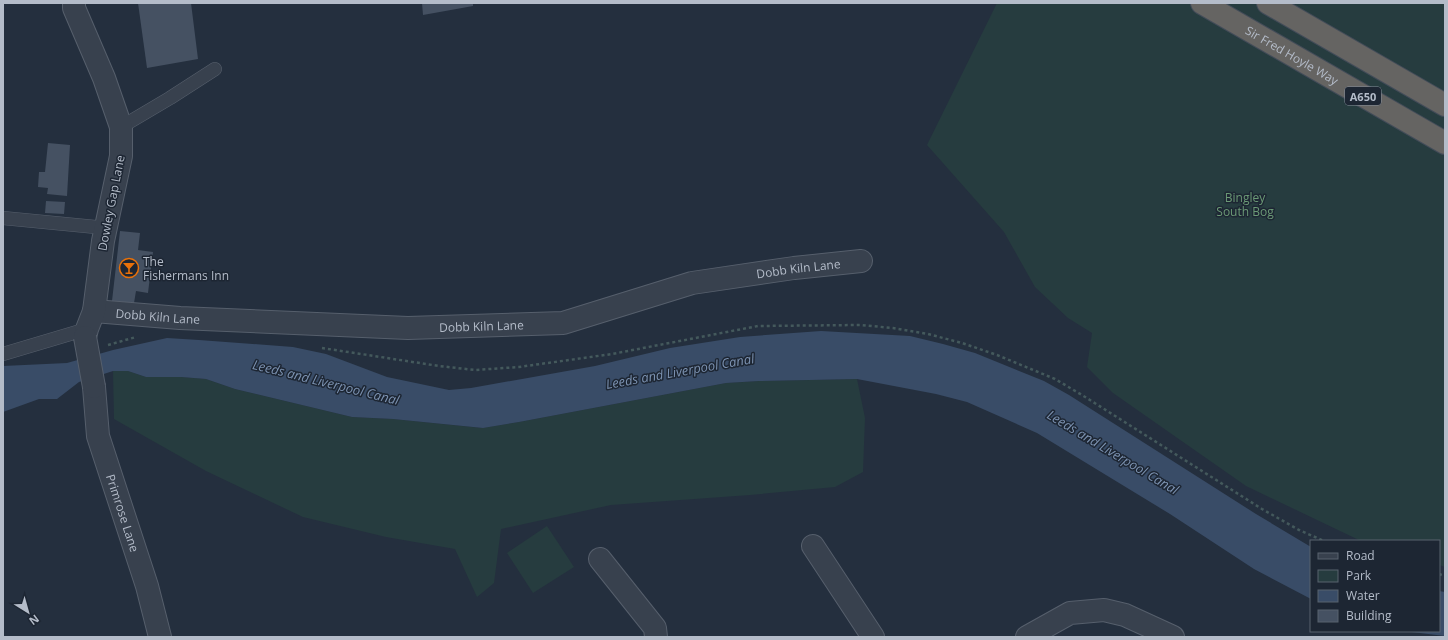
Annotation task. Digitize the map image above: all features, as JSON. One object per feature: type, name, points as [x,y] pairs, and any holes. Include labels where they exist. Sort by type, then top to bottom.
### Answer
[{"type":"highway","name":"Sir Fred Hoyle Way","points":[[1202,3],[1445,143]]},
{"type":"highway","name":"A650","points":[[1268,3],[1445,105]]},
{"type":"street","name":"Dowley Gap Lane","points":[[74,3],[74,8],[104,78],[120,127],[121,156],[106,228],[89,326],[94,387]]},
{"type":"street","name":"Dobb Kiln Lane","points":[[89,326],[180,318],[408,328],[562,323],[692,283],[794,268],[861,261]]},
{"type":"street","name":"Primrose Lane","points":[[94,387],[98,436],[147,586],[160,637]]},
{"type":"street","points":[[814,546],[873,637]]},
{"type":"street","points":[[600,559],[655,628],[656,637]]},
{"type":"street","points":[[1027,637],[1070,613],[1104,610],[1125,615],[1170,636]]},
{"type":"lane","points":[[120,127],[216,69]]},
{"type":"lane","points":[[3,218],[106,228]]},
{"type":"lane","points":[[3,354],[89,326]]},
{"type":"path","points":[[319,347],[439,366],[475,370],[519,367],[612,354],[758,326],[860,325],[893,328],[928,334],[962,343],[1055,379],[1262,509],[1299,530],[1322,540]]},
{"type":"path","points":[[106,346],[140,336]]},
{"type":"green space","name":"Bingley South Bog","points":[[997,3],[1445,3],[1445,567],[1440,565],[1440,540],[1359,540],[1246,486],[1113,393],[1087,367],[1092,333],[1068,318],[1035,287],[1004,232],[927,145]]},
{"type":"green space","points":[[113,371],[128,371],[146,377],[206,379],[235,389],[352,417],[393,419],[482,428],[726,383],[857,379],[865,418],[863,472],[835,487],[611,505],[501,529],[494,583],[477,597],[455,549],[386,537],[303,517],[206,471],[114,419]]},
{"type":"green space","points":[[547,526],[574,567],[533,593],[507,553]]},
{"type":"water","name":"Leeds and Liverpool Canal","points":[[821,331],[910,336],[975,353],[1044,381],[1069,395],[1256,514],[1310,546],[1310,598],[1254,569],[1170,514],[1037,433],[967,402],[936,394],[857,379],[726,383],[483,428],[393,419],[352,417],[235,389],[206,379],[146,377],[128,371],[113,371],[79,382],[57,399],[39,399],[3,412],[3,366],[67,363],[113,350],[167,338],[293,347],[326,354],[387,377],[449,390],[471,388],[595,366],[670,348],[740,337]]},
{"type":"water","points":[[1440,591],[1445,592],[1445,636],[1411,632],[1440,632]]},
{"type":"building","points":[[138,3],[191,3],[198,59],[147,68]]},
{"type":"building","points":[[422,3],[473,3],[473,6],[423,15]]},
{"type":"building","points":[[48,143],[70,145],[67,196],[47,194],[48,188],[38,187],[39,172],[45,172]]},
{"type":"building","points":[[46,201],[65,202],[64,214],[45,213]]},
{"type":"building","points":[[120,231],[140,233],[138,250],[153,252],[148,293],[136,291],[134,303],[112,301]]},
{"type":"place","name":"The Fishermans Inn","points":[[129,268]]}]
